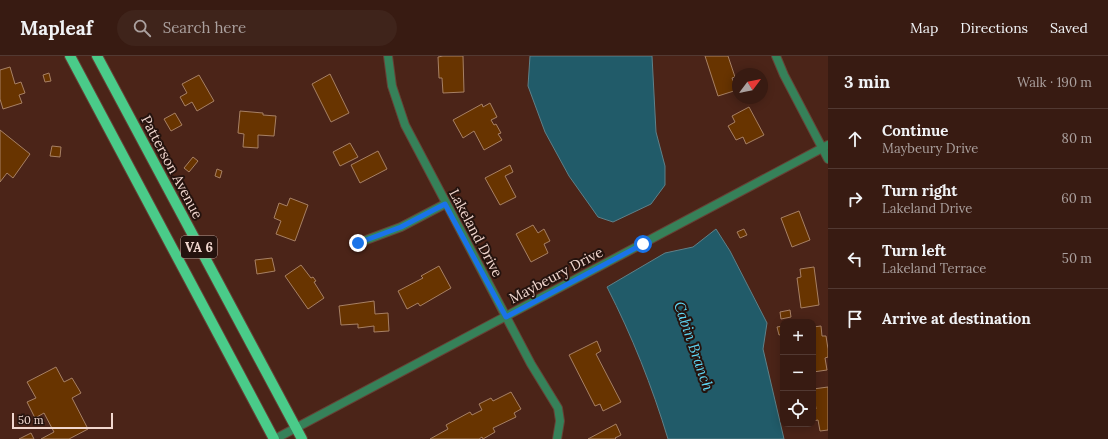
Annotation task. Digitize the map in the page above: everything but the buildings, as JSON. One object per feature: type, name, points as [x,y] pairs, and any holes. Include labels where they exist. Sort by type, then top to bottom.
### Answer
[{"type":"main road","name":"VA 6","points":[[70,56],[275,439]]},
{"type":"main road","name":"Patterson Avenue","points":[[97,56],[302,439]]},
{"type":"street","name":"Lakeland Drive","points":[[388,56],[394,92],[405,125],[445,204],[506,317],[558,408],[560,421],[557,439]]},
{"type":"street","points":[[776,56],[784,75],[825,147],[828,159]]},
{"type":"street","name":"Maybeury Drive","points":[[275,439],[825,147]]},
{"type":"street","points":[[358,243],[401,227],[445,204]]},
{"type":"water","points":[[530,56],[652,56],[656,132],[665,166],[665,185],[651,204],[613,222],[598,217],[569,176],[545,132],[528,86]]},
{"type":"water","name":"Cabin Branch","points":[[716,229],[730,251],[767,323],[763,349],[784,439],[668,439],[641,362],[607,287],[665,253],[693,247]]},
{"type":"route","points":[[358,243],[401,227],[445,204],[506,317],[643,244]]}]
